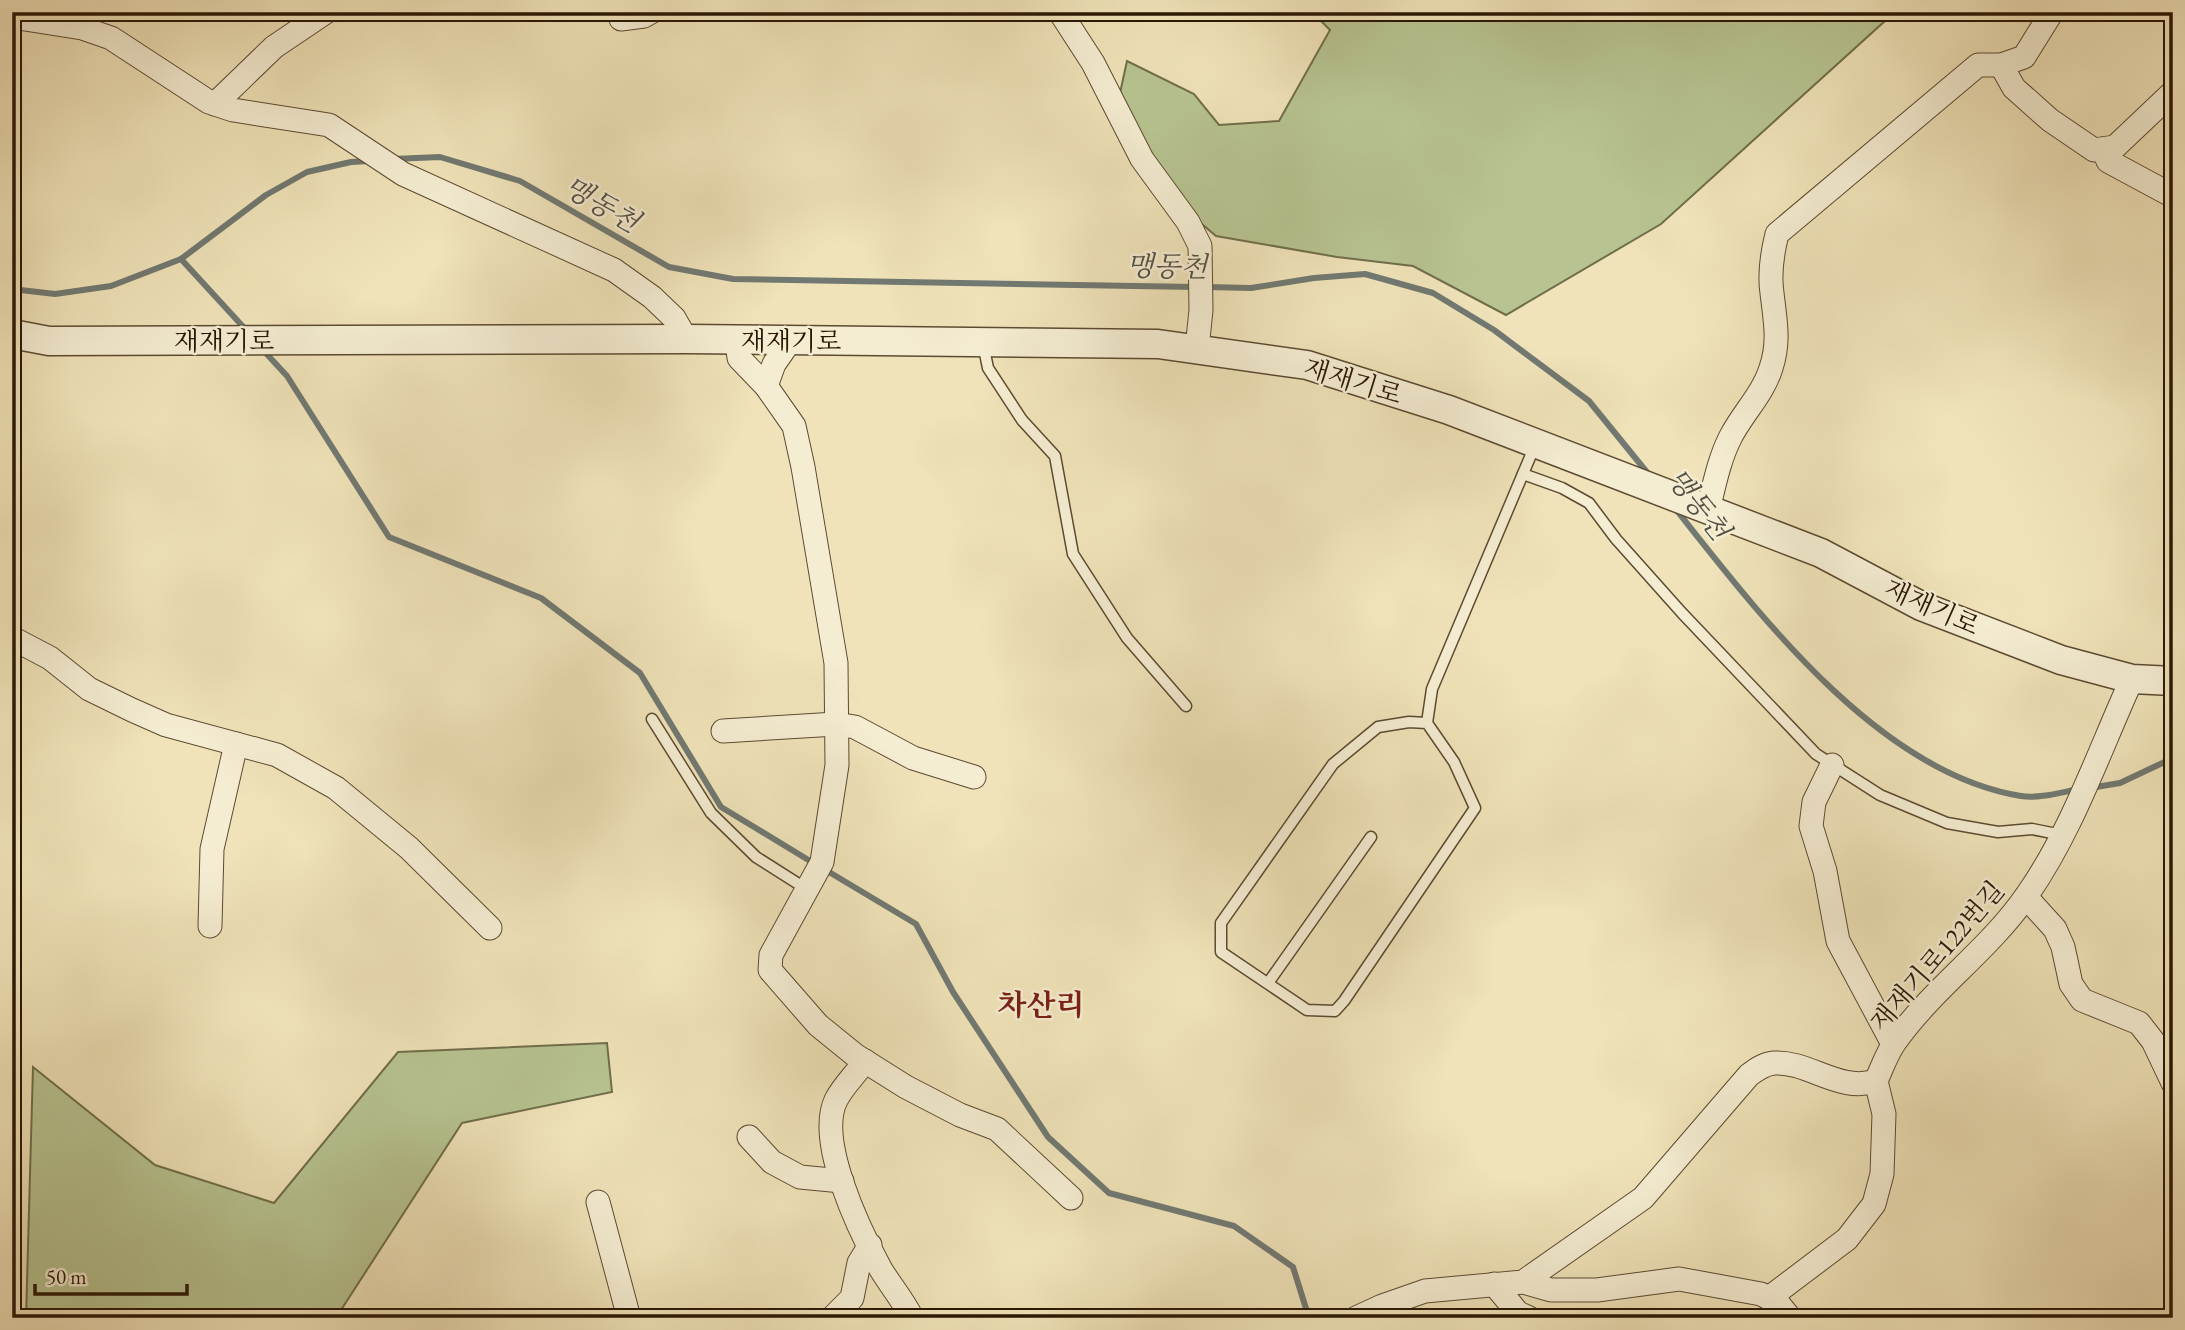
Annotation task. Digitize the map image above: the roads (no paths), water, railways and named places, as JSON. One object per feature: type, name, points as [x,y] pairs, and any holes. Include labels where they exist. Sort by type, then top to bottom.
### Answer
[{"type":"street","points":[[215,104],[274,47],[326,12]]},
{"type":"street","points":[[621,19],[644,16],[651,12]]},
{"type":"street","points":[[1060,12],[1093,63],[1142,159],[1188,222],[1200,246],[1201,310],[1197,349]]},
{"type":"street","points":[[1703,508],[1730,437],[1758,394],[1771,368],[1778,327],[1772,292],[1771,258],[1777,234],[1978,65],[2001,65],[2024,57],[2052,12]]},
{"type":"street","points":[[12,17],[82,28],[111,37],[209,102],[233,110],[329,125],[403,174],[614,270],[652,297],[674,318],[686,339]]},
{"type":"street","points":[[2001,65],[2014,88],[2050,120],[2094,150],[2115,147],[2173,92]]},
{"type":"street","points":[[2103,149],[2108,160],[2173,196]]},
{"type":"street","name":"재재기로","points":[[12,334],[49,341],[686,339],[1158,344],[1307,365],[1449,410],[1821,552],[1921,606],[2061,660],[2132,679],[2173,681]]},
{"type":"street","points":[[737,341],[738,358],[766,386],[794,426],[836,663],[837,765],[815,877],[771,955],[770,970],[818,1025],[865,1061],[917,1093],[960,1115],[997,1129],[1071,1198]]},
{"type":"street","points":[[766,386],[774,364],[790,341]]},
{"type":"street","points":[[12,638],[50,658],[89,689],[132,710],[166,725],[277,755],[336,788],[409,848],[490,928]]},
{"type":"street","name":"재재기로122번길","points":[[1876,1081],[1893,1044],[1923,1008],[1984,949],[2026,897],[2067,827],[2132,679]]},
{"type":"street","points":[[723,731],[836,724],[855,727],[913,758],[974,777]]},
{"type":"street","points":[[210,926],[212,849],[236,744]]},
{"type":"street","points":[[1832,765],[1814,802],[1811,826],[1825,871],[1838,941],[1893,1044]]},
{"type":"street","points":[[2026,897],[2056,929],[2071,984],[2082,1000],[2140,1023],[2173,1083]]},
{"type":"street","points":[[865,1061],[836,1101],[831,1124],[835,1159],[849,1203],[880,1267],[912,1318]]},
{"type":"street","points":[[1523,1282],[1643,1198],[1749,1075],[1761,1066],[1774,1063],[1792,1066],[1862,1086],[1876,1081],[1884,1114],[1882,1174],[1874,1204],[1847,1239],[1769,1298]]},
{"type":"street","points":[[749,1137],[772,1162],[800,1177],[842,1181]]},
{"type":"street","points":[[598,1202],[629,1318]]},
{"type":"street","points":[[832,1318],[852,1298],[859,1263],[870,1245]]},
{"type":"street","points":[[1356,1318],[1425,1291],[1523,1282],[1551,1290],[1597,1290],[1679,1279],[1761,1294],[1777,1302],[1790,1318]]},
{"type":"street","points":[[1494,1284],[1522,1316]]},
{"type":"lane","points":[[983,342],[988,368],[1022,420],[1055,456],[1073,554],[1127,638],[1186,706]]},
{"type":"lane","points":[[1427,723],[1409,722],[1378,727],[1333,764],[1221,923],[1222,952],[1307,1010],[1335,1011],[1344,1001],[1475,808],[1454,762],[1427,723],[1432,689],[1523,474],[1545,447]]},
{"type":"lane","points":[[1523,474],[1562,488],[1589,503],[1616,539],[1682,613],[1816,754],[1832,765],[1880,796],[1947,823],[1998,832],[2067,827]]},
{"type":"lane","points":[[652,719],[711,813],[756,857],[815,877]]},
{"type":"lane","points":[[1268,983],[1371,837]]},
{"type":"waterway","name":"맹동천","points":[[393,159],[440,157],[520,181],[669,267],[733,279],[1195,287]]},
{"type":"waterway","name":"맹동천","points":[[12,289],[55,294],[111,286],[181,259],[266,195],[307,172],[351,162],[369,161]]},
{"type":"waterway","points":[[181,259],[247,331]]},
{"type":"waterway","name":"맹동천","points":[[1206,287],[1251,288],[1314,278],[1365,274],[1433,293],[1494,330],[1589,401],[1650,476]]},
{"type":"waterway","points":[[263,350],[287,376],[389,537],[541,598],[640,673],[721,807],[815,864]]},
{"type":"waterway","name":"맹동천","points":[[1674,507],[1744,594],[1826,683],[1871,723],[1918,756],[1969,781],[2021,796],[2043,796],[2079,789]]},
{"type":"waterway","name":"맹동천","points":[[2090,788],[2120,783],[2173,758]]},
{"type":"waterway","points":[[824,869],[916,924],[953,992],[1048,1137],[1109,1193],[1234,1226],[1293,1267],[1309,1318]]},
{"type":"district","name":"차산리","points":[[1041,1005]]}]
